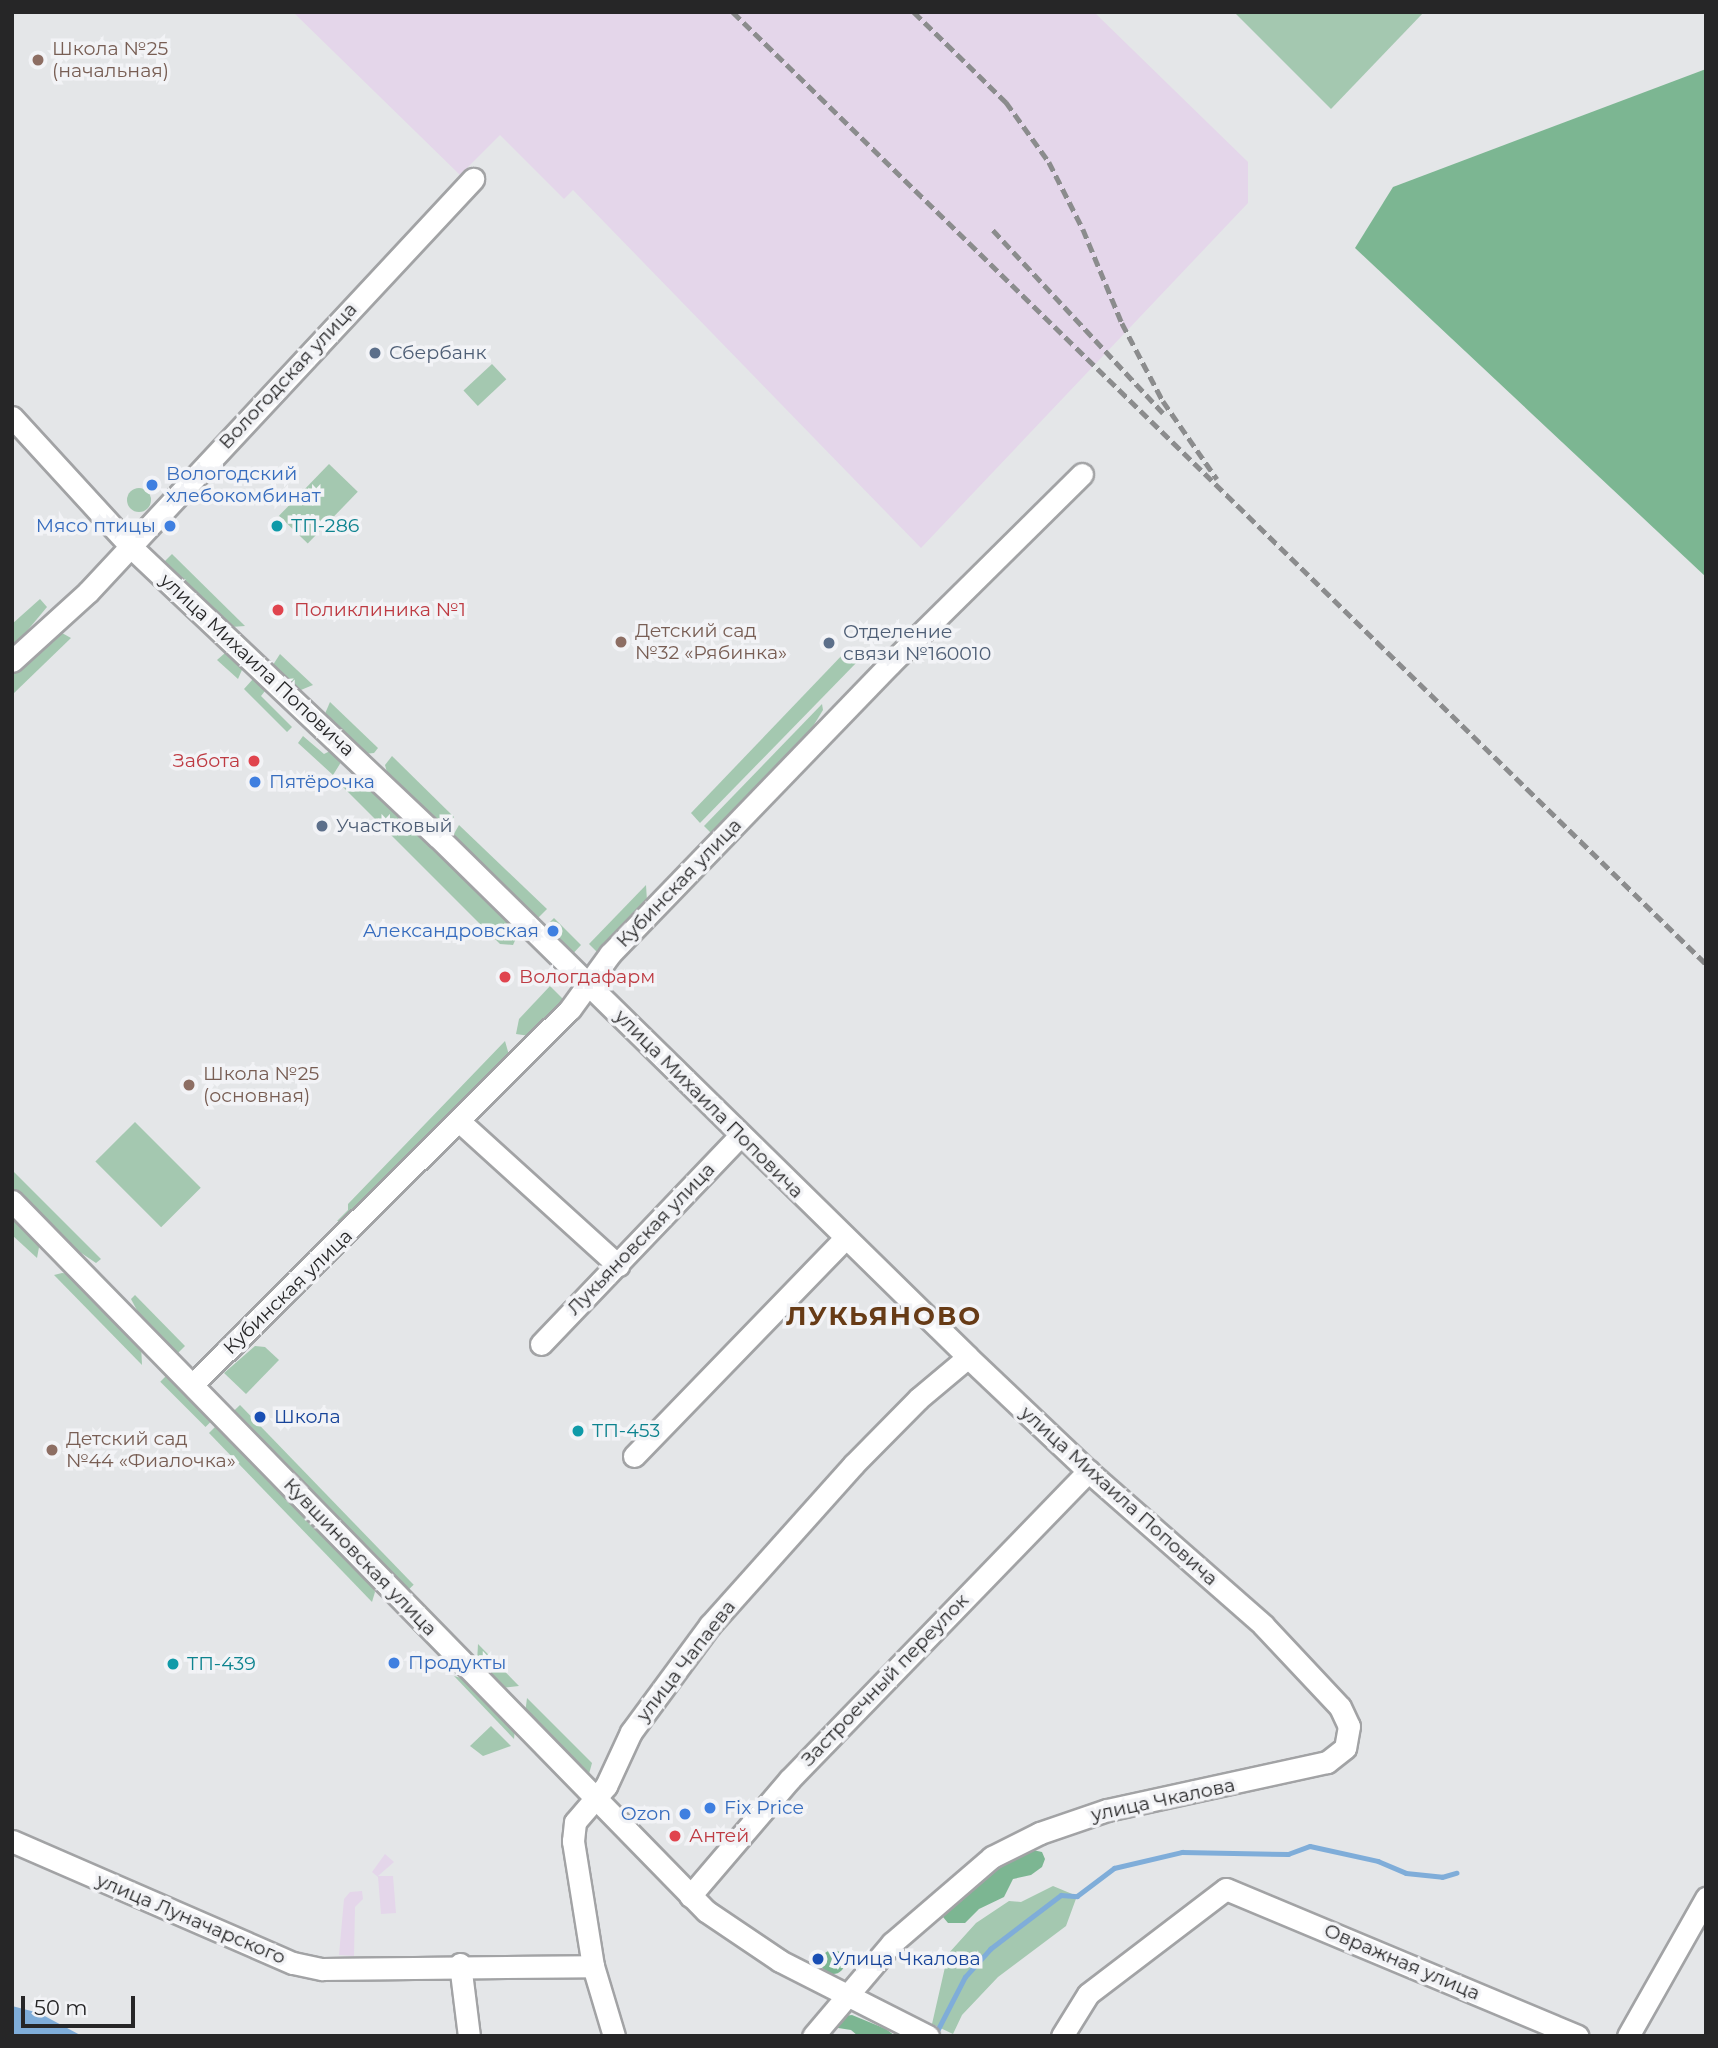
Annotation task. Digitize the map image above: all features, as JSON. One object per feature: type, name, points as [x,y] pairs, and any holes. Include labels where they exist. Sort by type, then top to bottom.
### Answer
[{"type":"street","name":"Вологодская улица","points":[[12,661],[88,592],[473,179]]},
{"type":"street","name":"улица Михаила Поповича","points":[[12,417],[130,546],[369,770],[844,1239],[1088,1471],[1263,1625],[1325,1689],[1349,1726]]},
{"type":"street","name":"Кубинская улица","points":[[192,1385],[459,1121],[587,986],[610,954],[890,664],[1082,474]]},
{"type":"street","points":[[459,1121],[618,1265]]},
{"type":"street","name":"Лукьяновская улица","points":[[541,1343],[741,1135]]},
{"type":"street","name":"Кувшиновская улица","points":[[12,1200],[690,1896],[751,1944],[923,2034]]},
{"type":"street","points":[[634,1456],[844,1239]]},
{"type":"street","name":"улица Чапаева","points":[[614,2036],[593,1965],[573,1841],[575,1822],[606,1786],[631,1732],[710,1625],[853,1465],[918,1399],[968,1357]]},
{"type":"street","name":"Застроечный переулок","points":[[690,1896],[790,1779],[1088,1471]]},
{"type":"street","name":"улица Чкалова","points":[[813,2036],[892,1942],[992,1857],[1040,1833],[1107,1810],[1327,1762],[1345,1748],[1349,1726]]},
{"type":"street","name":"улица Луначарского","points":[[12,1842],[293,1964],[322,1969],[460,1964],[593,1965]]},
{"type":"street","name":"Овражная улица","points":[[1062,2036],[1088,1994],[1226,1889],[1578,2036]]},
{"type":"street","points":[[1628,2036],[1706,1898]]},
{"type":"street","points":[[460,1964],[470,2036]]},
{"type":"shaded area","points":[[293,12],[1094,12],[1248,162],[1248,203],[921,548],[573,190],[564,199],[500,135],[460,175]]},
{"type":"shaded area","points":[[385,1854],[394,1862],[378,1876],[393,1876],[396,1913],[381,1914],[378,1877],[372,1872]]},
{"type":"shaded area","points":[[362,1891],[363,1899],[355,1907],[354,1956],[339,1955],[344,1899],[350,1892]]},
{"type":"green space","points":[[1234,12],[1424,12],[1331,109]]},
{"type":"green space","points":[[1706,69],[1706,577],[1355,248],[1393,187]]},
{"type":"green space","points":[[492,364],[506,379],[478,406],[463,391]]},
{"type":"green space","points":[[329,464],[358,492],[308,544],[279,516]]},
{"type":"green space","points":[[139,488],[150,495],[151,500],[144,511],[139,512],[128,505],[127,500],[134,489]]},
{"type":"green space","points":[[172,554],[245,626],[231,627],[213,613],[164,562]]},
{"type":"green space","points":[[40,599],[47,607],[12,649],[12,624]]},
{"type":"green space","points":[[62,633],[71,638],[12,695],[12,675],[53,637]]},
{"type":"green space","points":[[846,651],[858,661],[700,823],[691,813]]},
{"type":"green space","points":[[225,653],[232,653],[245,663],[238,679],[217,660]]},
{"type":"green space","points":[[280,654],[313,685],[296,692],[271,668]]},
{"type":"green space","points":[[253,679],[269,686],[261,696],[292,727],[287,732],[244,689]]},
{"type":"green space","points":[[330,702],[378,748],[374,753],[364,754],[324,716]]},
{"type":"green space","points":[[822,704],[823,710],[804,741],[713,835],[704,826]]},
{"type":"green space","points":[[303,736],[324,754],[332,750],[343,759],[333,775],[298,743]]},
{"type":"green space","points":[[392,756],[454,817],[450,822],[435,821],[388,776],[385,765]]},
{"type":"green space","points":[[359,774],[513,925],[518,934],[513,945],[500,944],[341,785]]},
{"type":"green space","points":[[459,825],[547,909],[538,918],[532,919],[451,839]]},
{"type":"green space","points":[[646,885],[647,901],[599,954],[589,944]]},
{"type":"green space","points":[[554,918],[581,945],[568,959],[550,941],[559,932],[550,922]]},
{"type":"green space","points":[[550,986],[565,1001],[530,1036],[516,1034],[519,1019]]},
{"type":"green space","points":[[505,1041],[509,1055],[343,1221],[337,1221],[348,1210],[348,1204]]},
{"type":"green space","points":[[135,1122],[201,1188],[161,1227],[95,1162]]},
{"type":"green space","points":[[12,1170],[101,1259],[96,1263],[68,1244],[12,1187]]},
{"type":"green space","points":[[12,1213],[40,1242],[37,1258],[12,1235]]},
{"type":"green space","points":[[72,1274],[141,1344],[142,1365],[54,1275]]},
{"type":"green space","points":[[135,1295],[185,1346],[178,1353],[140,1316],[131,1299]]},
{"type":"green space","points":[[255,1346],[265,1347],[279,1360],[246,1394],[224,1373]]},
{"type":"green space","points":[[168,1374],[213,1419],[205,1427],[160,1382]]},
{"type":"green space","points":[[240,1405],[414,1585],[404,1594],[231,1414]]},
{"type":"green space","points":[[218,1424],[370,1581],[375,1592],[372,1602],[209,1433]]},
{"type":"green space","points":[[478,1644],[519,1686],[502,1688],[477,1663]]},
{"type":"green space","points":[[454,1676],[465,1679],[515,1729],[514,1739]]},
{"type":"green space","points":[[527,1698],[592,1763],[589,1774],[525,1714]]},
{"type":"green space","points":[[491,1726],[511,1746],[483,1756],[470,1746]]},
{"type":"green space","points":[[1028,1849],[1042,1852],[1045,1859],[1042,1867],[1031,1875],[1013,1879],[1004,1897],[979,1909],[965,1923],[948,1923],[943,1917],[947,1904],[979,1876]]},
{"type":"green space","points":[[1053,1886],[1077,1896],[1066,1926],[998,1977],[962,2015],[953,2034],[932,2024],[948,1954],[976,1923],[1009,1901],[1021,1902]]},
{"type":"green space","points":[[833,1950],[844,1957],[845,1962],[838,1973],[833,1974],[822,1967],[821,1962],[828,1951]]},
{"type":"green space","points":[[852,2015],[886,2029],[895,2036],[858,2036],[851,2030],[832,2027],[843,2016]]},
{"type":"water","points":[[12,2006],[39,2013],[82,2036],[12,2036]]},
{"type":"waterway","points":[[935,2035],[965,1977],[990,1949],[1061,1895],[1077,1896],[1114,1868],[1182,1852],[1288,1854],[1310,1846],[1378,1861],[1406,1873],[1442,1877],[1456,1873]]},
{"type":"railway","points":[[733,12],[1706,964]]},
{"type":"railway","points":[[914,12],[1006,102],[1049,162],[1083,229],[1122,323],[1163,401],[1217,479]]},
{"type":"railway","points":[[993,230],[1163,413]]},
{"type":"place","name":"Школа №25 (начальная)","points":[[38,60]]},
{"type":"place","name":"Сбербанк","points":[[375,353]]},
{"type":"place","name":"Вологодский хлебокомбинат","points":[[152,485]]},
{"type":"place","name":"Мясо птицы","points":[[170,526]]},
{"type":"place","name":"ТП-286","points":[[277,526]]},
{"type":"place","name":"Поликлиника №1","points":[[278,610]]},
{"type":"place","name":"Детский сад №32 «Рябинка»","points":[[621,642]]},
{"type":"place","name":"Отделение связи №160010","points":[[829,643]]},
{"type":"place","name":"Забота","points":[[254,761]]},
{"type":"place","name":"Пятёрочка","points":[[255,782]]},
{"type":"place","name":"Участковый","points":[[322,826]]},
{"type":"place","name":"Александровская","points":[[553,931]]},
{"type":"place","name":"Вологдафарм","points":[[505,977]]},
{"type":"place","name":"Школа №25 (основная)","points":[[189,1085]]},
{"type":"place","name":"Школа","points":[[260,1417]]},
{"type":"place","name":"ТП-453","points":[[578,1431]]},
{"type":"place","name":"Детский сад №44 «Фиалочка»","points":[[52,1450]]},
{"type":"place","name":"Продукты","points":[[394,1663]]},
{"type":"place","name":"ТП-439","points":[[173,1664]]},
{"type":"place","name":"Fix Price","points":[[710,1808]]},
{"type":"place","name":"Ozon","points":[[685,1814]]},
{"type":"place","name":"Антей","points":[[675,1836]]},
{"type":"place","name":"Улица Чкалова","points":[[818,1959]]},
{"type":"district","name":"ЛУКЬЯНОВО","points":[[884,1317]]}]
